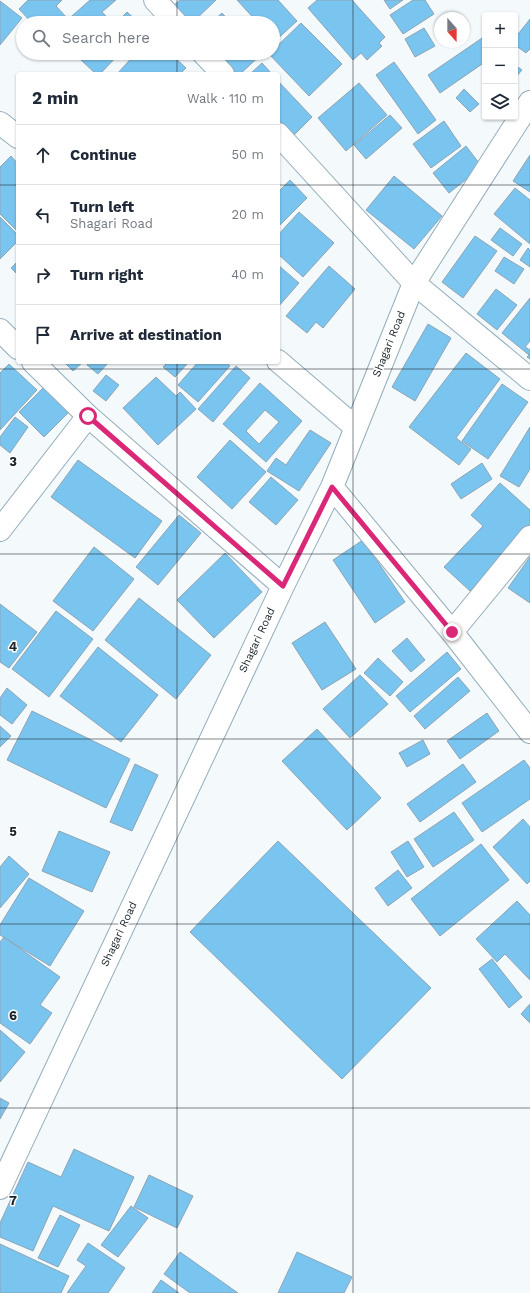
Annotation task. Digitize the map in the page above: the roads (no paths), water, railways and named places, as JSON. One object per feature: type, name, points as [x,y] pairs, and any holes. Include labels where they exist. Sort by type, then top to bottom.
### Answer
[{"type":"street","points":[[155,0],[170,16]]},
{"type":"street","points":[[210,60],[221,72]]},
{"type":"street","name":"Shagari Road","points":[[0,1188],[283,586],[332,487],[414,283],[530,102]]},
{"type":"street","points":[[0,123],[16,135]]},
{"type":"street","points":[[280,136],[414,283],[530,379]]},
{"type":"street","points":[[0,330],[16,346]]},
{"type":"street","points":[[280,363],[355,427]]},
{"type":"street","points":[[35,364],[88,416],[283,586]]},
{"type":"street","points":[[0,530],[88,416]]},
{"type":"street","points":[[332,487],[452,632],[530,732]]},
{"type":"street","points":[[452,632],[530,537]]}]
